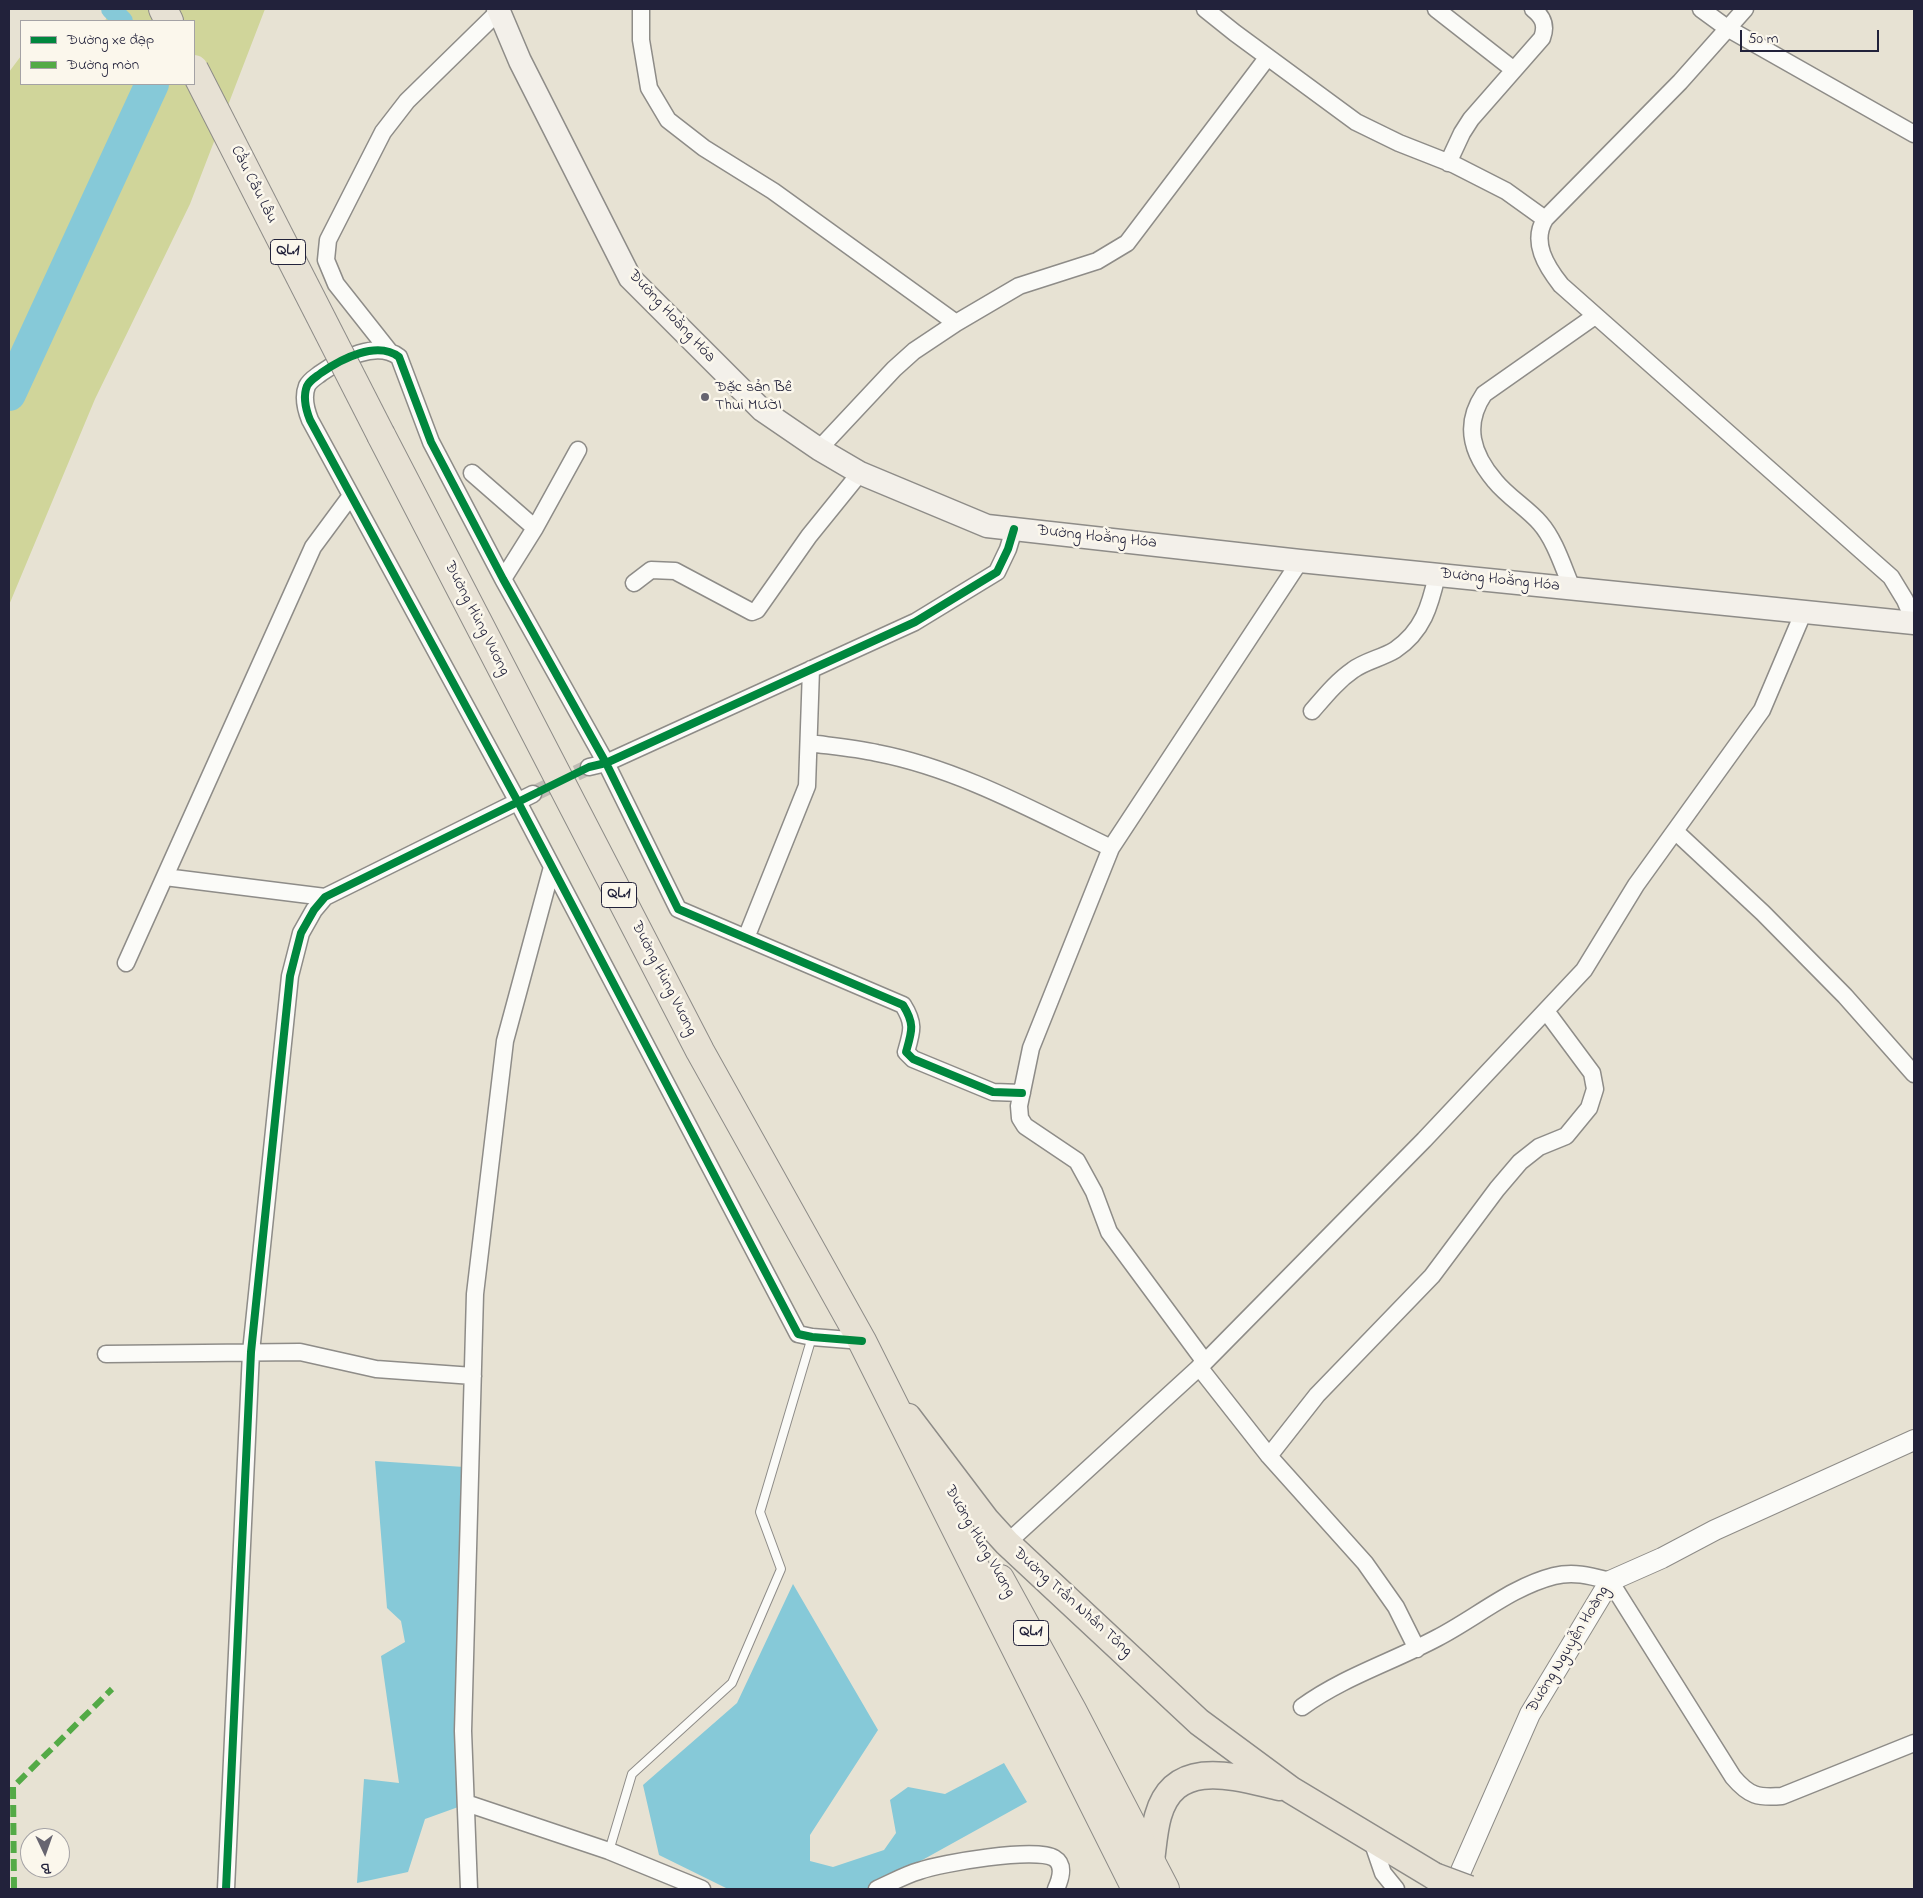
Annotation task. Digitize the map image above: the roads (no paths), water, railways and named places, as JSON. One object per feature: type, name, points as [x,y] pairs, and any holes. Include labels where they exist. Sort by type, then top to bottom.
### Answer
[{"type":"highway","name":"Cầu Câu Lâu","points":[[195,71],[381,435]]},
{"type":"highway","name":"Đường Hùng Vương","points":[[381,435],[700,1051],[862,1341],[1136,1889]]},
{"type":"highway","name":"Đường Hùng Vương","points":[[883,1385],[962,1511],[1040,1651],[1165,1889]]},
{"type":"main road","name":"Đường Hoằng Hóa","points":[[498,10],[520,61],[630,278],[762,410],[819,449],[860,473],[987,526],[1300,561],[1914,622]]},
{"type":"main road","name":"Đường Trần Nhân Tông","points":[[883,1385],[986,1520],[1007,1543],[1199,1722],[1291,1790],[1444,1882],[1469,1889]]},
{"type":"main road","name":"Đường Trần Nhân Tông","points":[[1151,1861],[1158,1814],[1169,1792],[1184,1780],[1206,1774],[1230,1776],[1291,1790]]},
{"type":"street","points":[[641,9],[641,40],[649,88],[668,120],[704,148],[773,191],[956,323]]},
{"type":"street","points":[[1205,9],[1356,122],[1399,144],[1448,163],[1506,191],[1545,218]]},
{"type":"street","points":[[1436,9],[1514,70]]},
{"type":"street","points":[[1448,163],[1471,119],[1542,38],[1545,31],[1541,16],[1533,9]]},
{"type":"street","points":[[1701,9],[1727,28],[1914,134]]},
{"type":"street","points":[[1745,9],[1680,82],[1545,218],[1541,226],[1540,249],[1549,269],[1561,285],[1892,577],[1906,600],[1914,622]]},
{"type":"street","points":[[498,10],[407,101],[383,132],[328,240],[326,260],[336,284],[389,351],[399,357],[431,442],[503,579],[606,763],[678,909],[903,1005],[911,1018],[912,1030],[906,1052],[914,1060],[993,1092],[1022,1093]]},
{"type":"street","points":[[819,449],[894,369],[914,351],[956,323],[1019,286],[1097,261],[1127,243],[1268,58]]},
{"type":"street","points":[[1572,588],[1547,532],[1539,522],[1495,482],[1480,461],[1473,439],[1472,420],[1474,410],[1484,394],[1595,316]]},
{"type":"street","points":[[389,351],[380,350],[360,353],[334,364],[311,380],[307,386],[306,402],[310,420],[350,497],[518,802],[798,1334],[862,1341]]},
{"type":"street","points":[[503,579],[535,528],[578,450]]},
{"type":"street","points":[[634,583],[651,570],[675,570],[752,612],[757,610],[809,536],[860,473]]},
{"type":"street","points":[[472,474],[535,528]]},
{"type":"street","points":[[126,963],[313,547],[350,497]]},
{"type":"street","points":[[589,767],[606,763],[915,622],[997,572],[1008,549],[1014,529]]},
{"type":"street","points":[[1300,561],[1112,848],[1031,1048],[1019,1106],[1022,1122],[1027,1128],[1077,1161],[1094,1192],[1109,1232],[1269,1456],[1365,1564],[1396,1607],[1417,1649]]},
{"type":"street","points":[[1312,711],[1335,685],[1354,669],[1395,649],[1413,633],[1425,617],[1437,575]]},
{"type":"street","points":[[1007,1543],[1202,1364],[1424,1140],[1584,970],[1636,885],[1762,710],[1804,611]]},
{"type":"street","points":[[746,938],[807,786],[812,669]]},
{"type":"street","points":[[809,743],[878,753],[968,781],[1112,848]]},
{"type":"street","points":[[226,1889],[251,1352],[290,976],[301,933],[314,910],[325,897],[533,794]]},
{"type":"street","points":[[1675,831],[1763,913],[1845,996],[1914,1074]]},
{"type":"street","points":[[469,1889],[463,1731],[475,1294],[505,1041],[552,867]]},
{"type":"street","points":[[165,877],[325,897]]},
{"type":"street","points":[[1269,1456],[1317,1395],[1432,1276],[1497,1189],[1520,1162],[1539,1147],[1566,1136],[1589,1108],[1595,1090],[1592,1073],[1546,1011]]},
{"type":"street","points":[[106,1354],[300,1352],[376,1369],[473,1376]]},
{"type":"street","name":"Đường Nguyễn Hoàng","points":[[1444,1882],[1530,1714],[1610,1581],[1662,1558],[1715,1530],[1914,1440]]},
{"type":"street","points":[[1302,1707],[1331,1687],[1417,1649],[1520,1589],[1537,1581],[1569,1574],[1581,1574],[1610,1581],[1733,1778],[1749,1793],[1768,1797],[1782,1796],[1914,1743]]},
{"type":"street","points":[[466,1803],[609,1850],[702,1889]]},
{"type":"street","points":[[1371,1838],[1383,1873],[1396,1889]]},
{"type":"street","points":[[877,1889],[917,1871],[943,1864],[969,1859],[1043,1855],[1055,1859],[1060,1866],[1062,1877],[1056,1889]]},
{"type":"lane","points":[[609,1850],[632,1774],[732,1683],[781,1569],[760,1512],[812,1337]]},
{"type":"water","points":[[375,1461],[464,1467],[461,1806],[425,1819],[408,1872],[357,1883],[364,1779],[399,1783],[381,1656],[405,1642],[401,1621],[387,1608]]},
{"type":"water","points":[[793,1584],[878,1730],[810,1835],[810,1861],[833,1867],[884,1850],[896,1833],[890,1800],[908,1787],[945,1794],[1004,1763],[1027,1802],[870,1889],[728,1889],[659,1855],[643,1785],[737,1703]]},
{"type":"waterway","points":[[111,9],[122,20]]},
{"type":"waterway","points":[[9,394],[152,85]]},
{"type":"tunnel","points":[[533,794],[589,767]]},
{"type":"place","name":"Đặc sản Bê Thui MƯỜI","points":[[705,397]]}]
